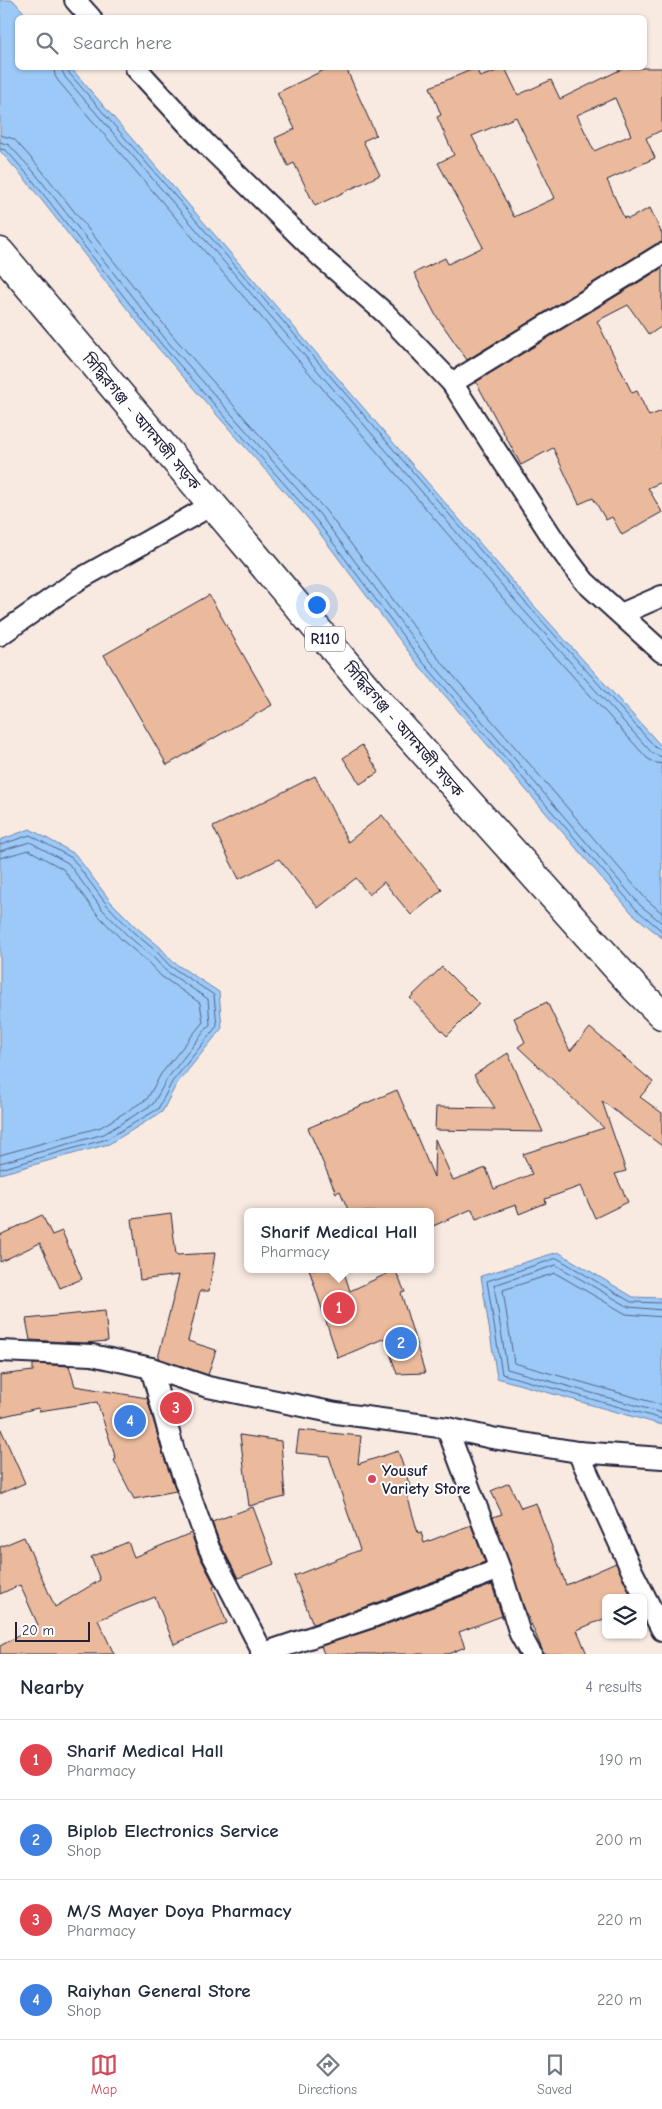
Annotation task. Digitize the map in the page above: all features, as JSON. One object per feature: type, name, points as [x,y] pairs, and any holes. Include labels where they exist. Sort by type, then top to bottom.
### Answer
[{"type":"main road","name":"সিদ্ধিরগঞ্জ - আদমজী সড়ক","points":[[0,252],[370,692],[635,988],[662,1015]]},
{"type":"street","points":[[76,0],[88,15]]},
{"type":"street","points":[[138,70],[206,144],[321,258],[386,314],[452,383],[560,549],[585,582],[662,652]]},
{"type":"street","points":[[452,383],[662,254]]},
{"type":"street","points":[[0,635],[78,580],[212,505]]},
{"type":"street","points":[[621,614],[662,596]]},
{"type":"street","points":[[0,1351],[92,1355],[151,1368],[208,1387],[336,1413],[447,1428],[492,1438],[578,1452],[662,1458]]},
{"type":"street","points":[[151,1368],[174,1451],[210,1548],[262,1653],[375,1616],[500,1570]]},
{"type":"street","points":[[447,1428],[500,1570],[520,1634],[531,1654]]},
{"type":"street","points":[[578,1452],[632,1571],[662,1630]]},
{"type":"water","points":[[0,0],[13,0],[26,15],[15,15],[15,70],[73,70],[527,598],[662,747],[662,938],[632,913],[417,663],[312,523],[158,348],[25,179],[0,151]]},
{"type":"water","points":[[30,829],[75,854],[111,902],[137,928],[160,947],[173,962],[219,992],[222,1028],[176,1085],[162,1112],[109,1144],[0,1174],[0,840]]},
{"type":"water","points":[[558,1252],[633,1297],[662,1298],[662,1425],[497,1378],[481,1276]]},
{"type":"building","points":[[662,68],[662,130],[646,138],[655,158],[607,180],[624,218],[627,217],[628,219],[650,208],[662,234],[662,242],[467,360],[435,314],[414,273],[445,258],[448,264],[483,247],[438,163],[454,155],[437,117],[441,115],[430,87],[471,70],[477,70],[480,77],[499,70],[506,70],[518,95],[551,80],[560,99],[620,70]],"holes":[[[615,98],[631,135],[594,151],[577,115]],[[516,117],[555,198],[514,217],[472,136]]]},
{"type":"building","points":[[324,70],[347,70],[376,135],[363,141],[380,175],[315,206],[294,163],[288,166],[275,138],[295,129],[277,93]]},
{"type":"building","points":[[662,268],[662,326],[649,335],[628,305],[597,321],[632,393],[637,391],[649,416],[662,411],[662,482],[648,488],[662,512],[622,535],[612,517],[606,520],[593,498],[579,504],[553,448],[521,465],[476,382]]},
{"type":"building","points":[[209,595],[272,705],[167,765],[104,655]]},
{"type":"building","points":[[362,745],[379,772],[360,784],[343,758]]},
{"type":"building","points":[[315,776],[348,842],[382,815],[442,890],[411,915],[384,882],[369,895],[356,878],[318,908],[279,859],[239,879],[213,827]]},
{"type":"building","points":[[442,967],[479,1004],[447,1036],[410,998]]},
{"type":"building","points":[[547,1002],[570,1051],[590,1028],[653,1082],[640,1097],[662,1113],[662,1146],[602,1101],[626,1171],[615,1174],[628,1202],[595,1218],[581,1186],[545,1199],[546,1203],[519,1214],[516,1205],[476,1219],[472,1209],[434,1226],[434,1208],[347,1208],[340,1191],[336,1193],[308,1128],[397,1090],[434,1177],[435,1139],[453,1180],[486,1168],[494,1189],[532,1174],[523,1154],[604,1128],[518,1047],[525,1042],[514,1018]]},
{"type":"building","points":[[508,1053],[543,1132],[435,1130],[436,1107],[495,1108],[474,1075]]},
{"type":"building","points":[[171,1214],[176,1255],[215,1253],[209,1291],[200,1291],[188,1341],[216,1350],[208,1375],[158,1358],[179,1275],[140,1280],[132,1219]]},
{"type":"building","points":[[42,1215],[52,1235],[62,1231],[82,1279],[60,1288],[40,1243],[0,1262],[0,1235]]},
{"type":"building","points":[[310,1273],[344,1273],[350,1291],[389,1273],[396,1273],[405,1292],[401,1293],[425,1373],[397,1374],[385,1338],[338,1358]]},
{"type":"building","points":[[105,1311],[108,1341],[84,1343],[30,1340],[26,1319]]},
{"type":"building","points":[[33,1364],[69,1366],[75,1386],[147,1398],[176,1491],[134,1499],[114,1460],[116,1459],[97,1402],[39,1411],[38,1408],[0,1417],[0,1375],[33,1371]]},
{"type":"building","points":[[0,1427],[25,1483],[0,1494]]},
{"type":"building","points":[[299,1430],[361,1436],[358,1464],[398,1451],[410,1486],[405,1488],[418,1533],[421,1532],[424,1543],[471,1525],[485,1562],[371,1605],[313,1624],[294,1576],[360,1550],[329,1456],[296,1453]]},
{"type":"building","points":[[240,1435],[281,1441],[285,1497],[249,1506]]},
{"type":"building","points":[[509,1483],[521,1508],[536,1503],[566,1585],[616,1563],[630,1594],[602,1594],[602,1620],[577,1630],[587,1654],[544,1654],[524,1607],[493,1517],[502,1514],[491,1491]]},
{"type":"building","points":[[253,1507],[274,1564],[238,1578],[220,1543],[212,1522]]},
{"type":"building","points":[[191,1533],[198,1553],[215,1586],[213,1587],[227,1623],[174,1644],[155,1597],[98,1620],[114,1654],[0,1654],[0,1646],[38,1625],[20,1585],[0,1594],[0,1547],[24,1537],[55,1607],[100,1580],[91,1557],[128,1542],[134,1557]]},
{"type":"building","points":[[492,1585],[502,1616],[459,1632],[465,1647],[448,1654],[324,1654],[321,1646],[379,1627]]},
{"type":"place","name":"Sharif Medical Hall","points":[[339,1308]]},
{"type":"place","name":"Biplob Electronics Service","points":[[401,1343]]},
{"type":"place","name":"M/S Mayer Doya Pharmacy","points":[[176,1408]]},
{"type":"place","name":"Raiyhan General Store","points":[[130,1421]]},
{"type":"place","name":"Yousuf Variety Store","points":[[372,1479]]}]
